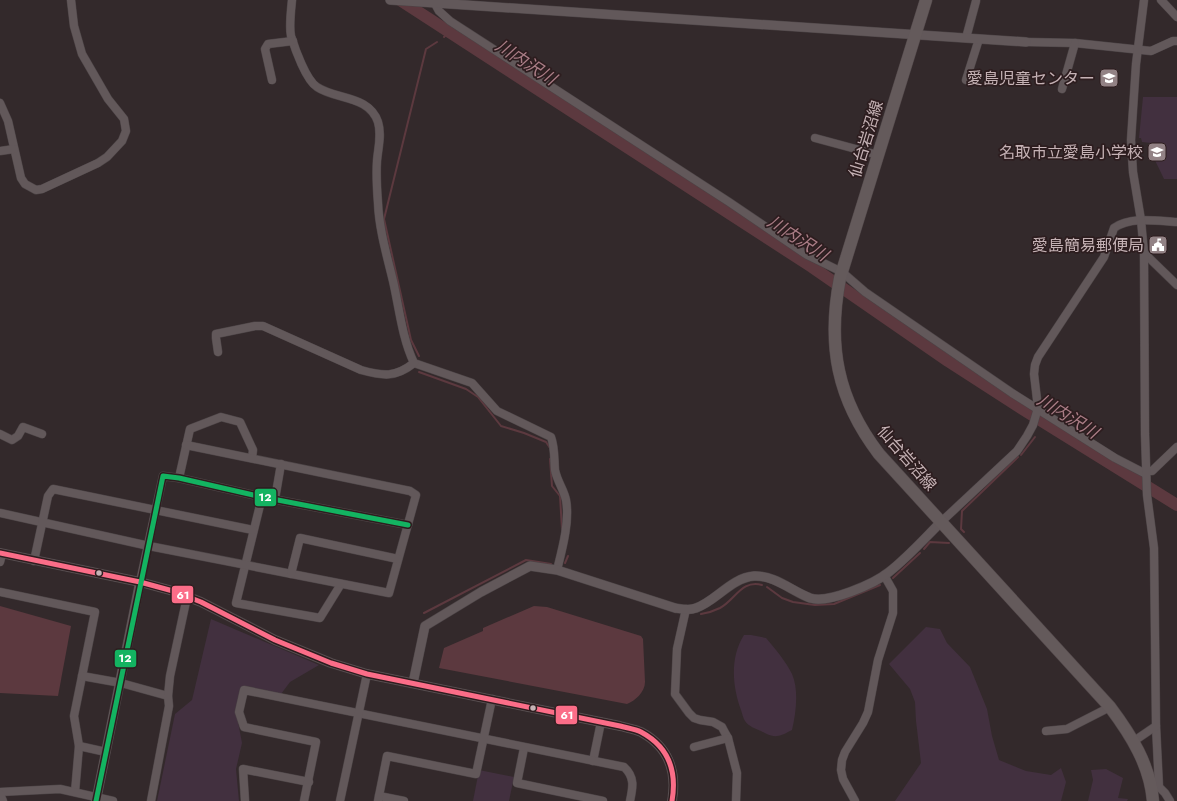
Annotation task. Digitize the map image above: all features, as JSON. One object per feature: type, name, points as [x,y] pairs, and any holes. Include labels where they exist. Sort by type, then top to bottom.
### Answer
[{"type":"main road","name":"仙台岩沼線","points":[[926,0],[841,275],[837,294],[834,327],[837,363],[846,395],[854,416],[879,454],[1110,707],[1134,741],[1145,765],[1153,801]]},
{"type":"street","points":[[0,103],[8,121],[21,178],[25,184],[36,190],[42,189],[98,163],[115,150],[126,131],[124,119],[108,99],[82,54],[74,26],[71,0]]},
{"type":"street","points":[[292,0],[291,36],[300,61],[312,83],[327,92],[356,100],[372,112],[378,121],[380,136],[377,162],[378,206],[404,332],[409,353],[414,363],[472,383],[497,410],[551,437],[554,448],[555,471],[566,501],[567,515],[563,546],[557,570]]},
{"type":"street","points":[[390,0],[1026,42],[1075,43],[1151,51],[1173,41],[1177,42]]},
{"type":"street","points":[[1144,0],[1138,50],[1131,140],[1133,172],[1141,220],[1144,254],[1146,475],[1154,548],[1158,787],[1165,793],[1170,801]]},
{"type":"street","points":[[1161,0],[1177,17]]},
{"type":"street","points":[[966,38],[976,1]]},
{"type":"street","points":[[431,2],[450,21],[729,202],[807,255],[841,275],[1037,409],[1115,458],[1146,475]]},
{"type":"street","points":[[966,80],[979,39]]},
{"type":"street","points":[[272,80],[265,49],[268,44],[294,41]]},
{"type":"street","points":[[1062,89],[1075,43]]},
{"type":"street","points":[[815,138],[878,156]]},
{"type":"street","points":[[0,151],[14,149]]},
{"type":"street","points":[[414,683],[425,626],[481,592],[530,566],[557,570],[675,608],[686,610],[695,609],[708,602],[733,584],[745,578],[754,576],[773,581],[810,598],[821,599],[838,596],[884,575],[914,549],[1017,451],[1028,436],[1034,422],[1037,409],[1034,374],[1038,357],[1104,257],[1114,228],[1141,220],[1177,222]]},
{"type":"street","points":[[1144,254],[1177,284]]},
{"type":"street","points":[[218,352],[216,334],[255,326],[263,326],[361,370],[372,373],[390,375],[398,373],[414,363]]},
{"type":"street","points":[[179,478],[190,430],[221,417],[240,422],[253,450],[252,458]]},
{"type":"street","points":[[0,434],[12,440],[18,436],[23,428],[42,434]]},
{"type":"street","points":[[0,513],[149,546],[389,593],[416,495],[410,491],[186,445]]},
{"type":"street","points":[[1146,475],[1177,447]]},
{"type":"street","points":[[275,499],[281,464]]},
{"type":"street","points":[[97,799],[140,582],[163,476],[408,525]]},
{"type":"street","points":[[34,561],[48,496],[53,489],[253,530]]},
{"type":"street","points":[[262,497],[236,603],[320,618],[341,584]]},
{"type":"street","points":[[291,574],[300,538],[398,559]]},
{"type":"street","points":[[1,556],[140,582],[173,591],[201,602],[275,640],[331,663],[367,674],[601,722],[640,732],[655,742],[666,754],[672,770],[674,788],[672,801]]},
{"type":"street","points":[[855,801],[843,779],[842,760],[844,752],[864,723],[868,712],[878,660],[893,613],[892,591],[884,575]]},
{"type":"street","points":[[0,592],[95,612],[74,716],[79,746],[75,792]]},
{"type":"street","points":[[151,801],[169,706],[168,696],[188,597]]},
{"type":"street","points":[[686,610],[677,649],[674,694],[694,718],[717,724],[722,727],[728,738],[737,773],[736,801]]},
{"type":"street","points":[[340,801],[367,674]]},
{"type":"street","points":[[82,676],[121,683],[168,696]]},
{"type":"street","points":[[304,801],[316,742],[244,727],[239,712],[244,690],[524,748],[624,767],[628,771],[632,781],[633,787],[630,801]]},
{"type":"street","points":[[404,801],[378,799],[387,756],[476,774],[492,699]]},
{"type":"street","points":[[1046,731],[1067,729],[1110,707]]},
{"type":"street","points":[[593,761],[601,722]]},
{"type":"street","points":[[1134,741],[1156,726]]},
{"type":"street","points":[[694,747],[728,738]]},
{"type":"street","points":[[79,746],[106,752]]},
{"type":"street","points":[[524,748],[517,783],[603,801]]},
{"type":"street","points":[[245,801],[243,769],[309,782]]},
{"type":"street","points":[[3,801],[0,793],[60,789],[97,799],[114,801]]},
{"type":"shaded area","points":[[1143,97],[1177,97],[1177,179],[1164,179],[1151,152],[1151,143],[1142,142],[1141,138],[1139,138]]},
{"type":"shaded area","points":[[0,606],[71,626],[58,696],[0,693]]},
{"type":"shaded area","points":[[534,606],[547,607],[641,636],[643,639],[645,686],[639,696],[627,704],[439,668],[444,648],[483,631],[483,628]]},
{"type":"shaded area","points":[[211,619],[319,665],[290,682],[281,694],[242,687],[236,711],[242,743],[236,769],[239,801],[157,801],[175,714],[192,700]]},
{"type":"shaded area","points":[[926,627],[940,629],[947,643],[970,667],[987,709],[992,736],[999,760],[1026,771],[1051,775],[1061,768],[1066,782],[1061,801],[895,801],[921,763],[915,702],[910,689],[889,664]]},
{"type":"shaded area","points":[[744,635],[766,638],[784,660],[792,674],[796,687],[795,716],[792,730],[784,734],[773,736],[746,723],[738,701],[734,682],[736,653]]},
{"type":"shaded area","points":[[1106,769],[1123,778],[1118,798],[1128,799],[1127,801],[1088,801],[1093,780],[1091,770]]},
{"type":"shaded area","points":[[479,770],[514,777],[509,801],[473,801]]},
{"type":"waterway","name":"川内沢川","points":[[400,0],[812,267],[948,361],[1177,505]]},
{"type":"waterway","name":"川内沢川","points":[[444,37],[449,31]]},
{"type":"waterway","points":[[419,356],[411,340],[384,219],[426,49],[437,42]]},
{"type":"waterway","points":[[419,372],[466,389],[478,397],[501,426],[546,442],[550,448]]},
{"type":"waterway","name":"川内沢川","points":[[1040,423],[1041,419]]},
{"type":"waterway","points":[[1021,455],[1035,437]]},
{"type":"waterway","points":[[964,532],[961,529],[962,511],[1018,457]]},
{"type":"waterway","points":[[550,459],[552,486],[560,496],[562,529]]},
{"type":"waterway","points":[[924,549],[930,542],[949,543]]},
{"type":"waterway","points":[[893,578],[920,553]]},
{"type":"waterway","points":[[565,563],[568,556]]},
{"type":"waterway","points":[[424,613],[526,560],[551,564]]},
{"type":"waterway","points":[[701,614],[720,608],[739,591],[749,585],[762,585]]},
{"type":"waterway","points":[[767,587],[782,598],[793,602],[815,605],[834,604],[880,585]]},
{"type":"transit line","name":"12","points":[[96,801],[163,476],[408,525]]},
{"type":"transit line","name":"61","points":[[0,553],[140,582],[173,591],[201,602],[275,640],[331,663],[367,674],[639,731],[651,738],[669,761],[673,780],[672,801]]},
{"type":"place","name":"愛島児童センター","points":[[1109,78]]},
{"type":"place","name":"名取市立愛島小学校","points":[[1157,152]]},
{"type":"place","name":"愛島簡易郵便局","points":[[1158,245]]}]
